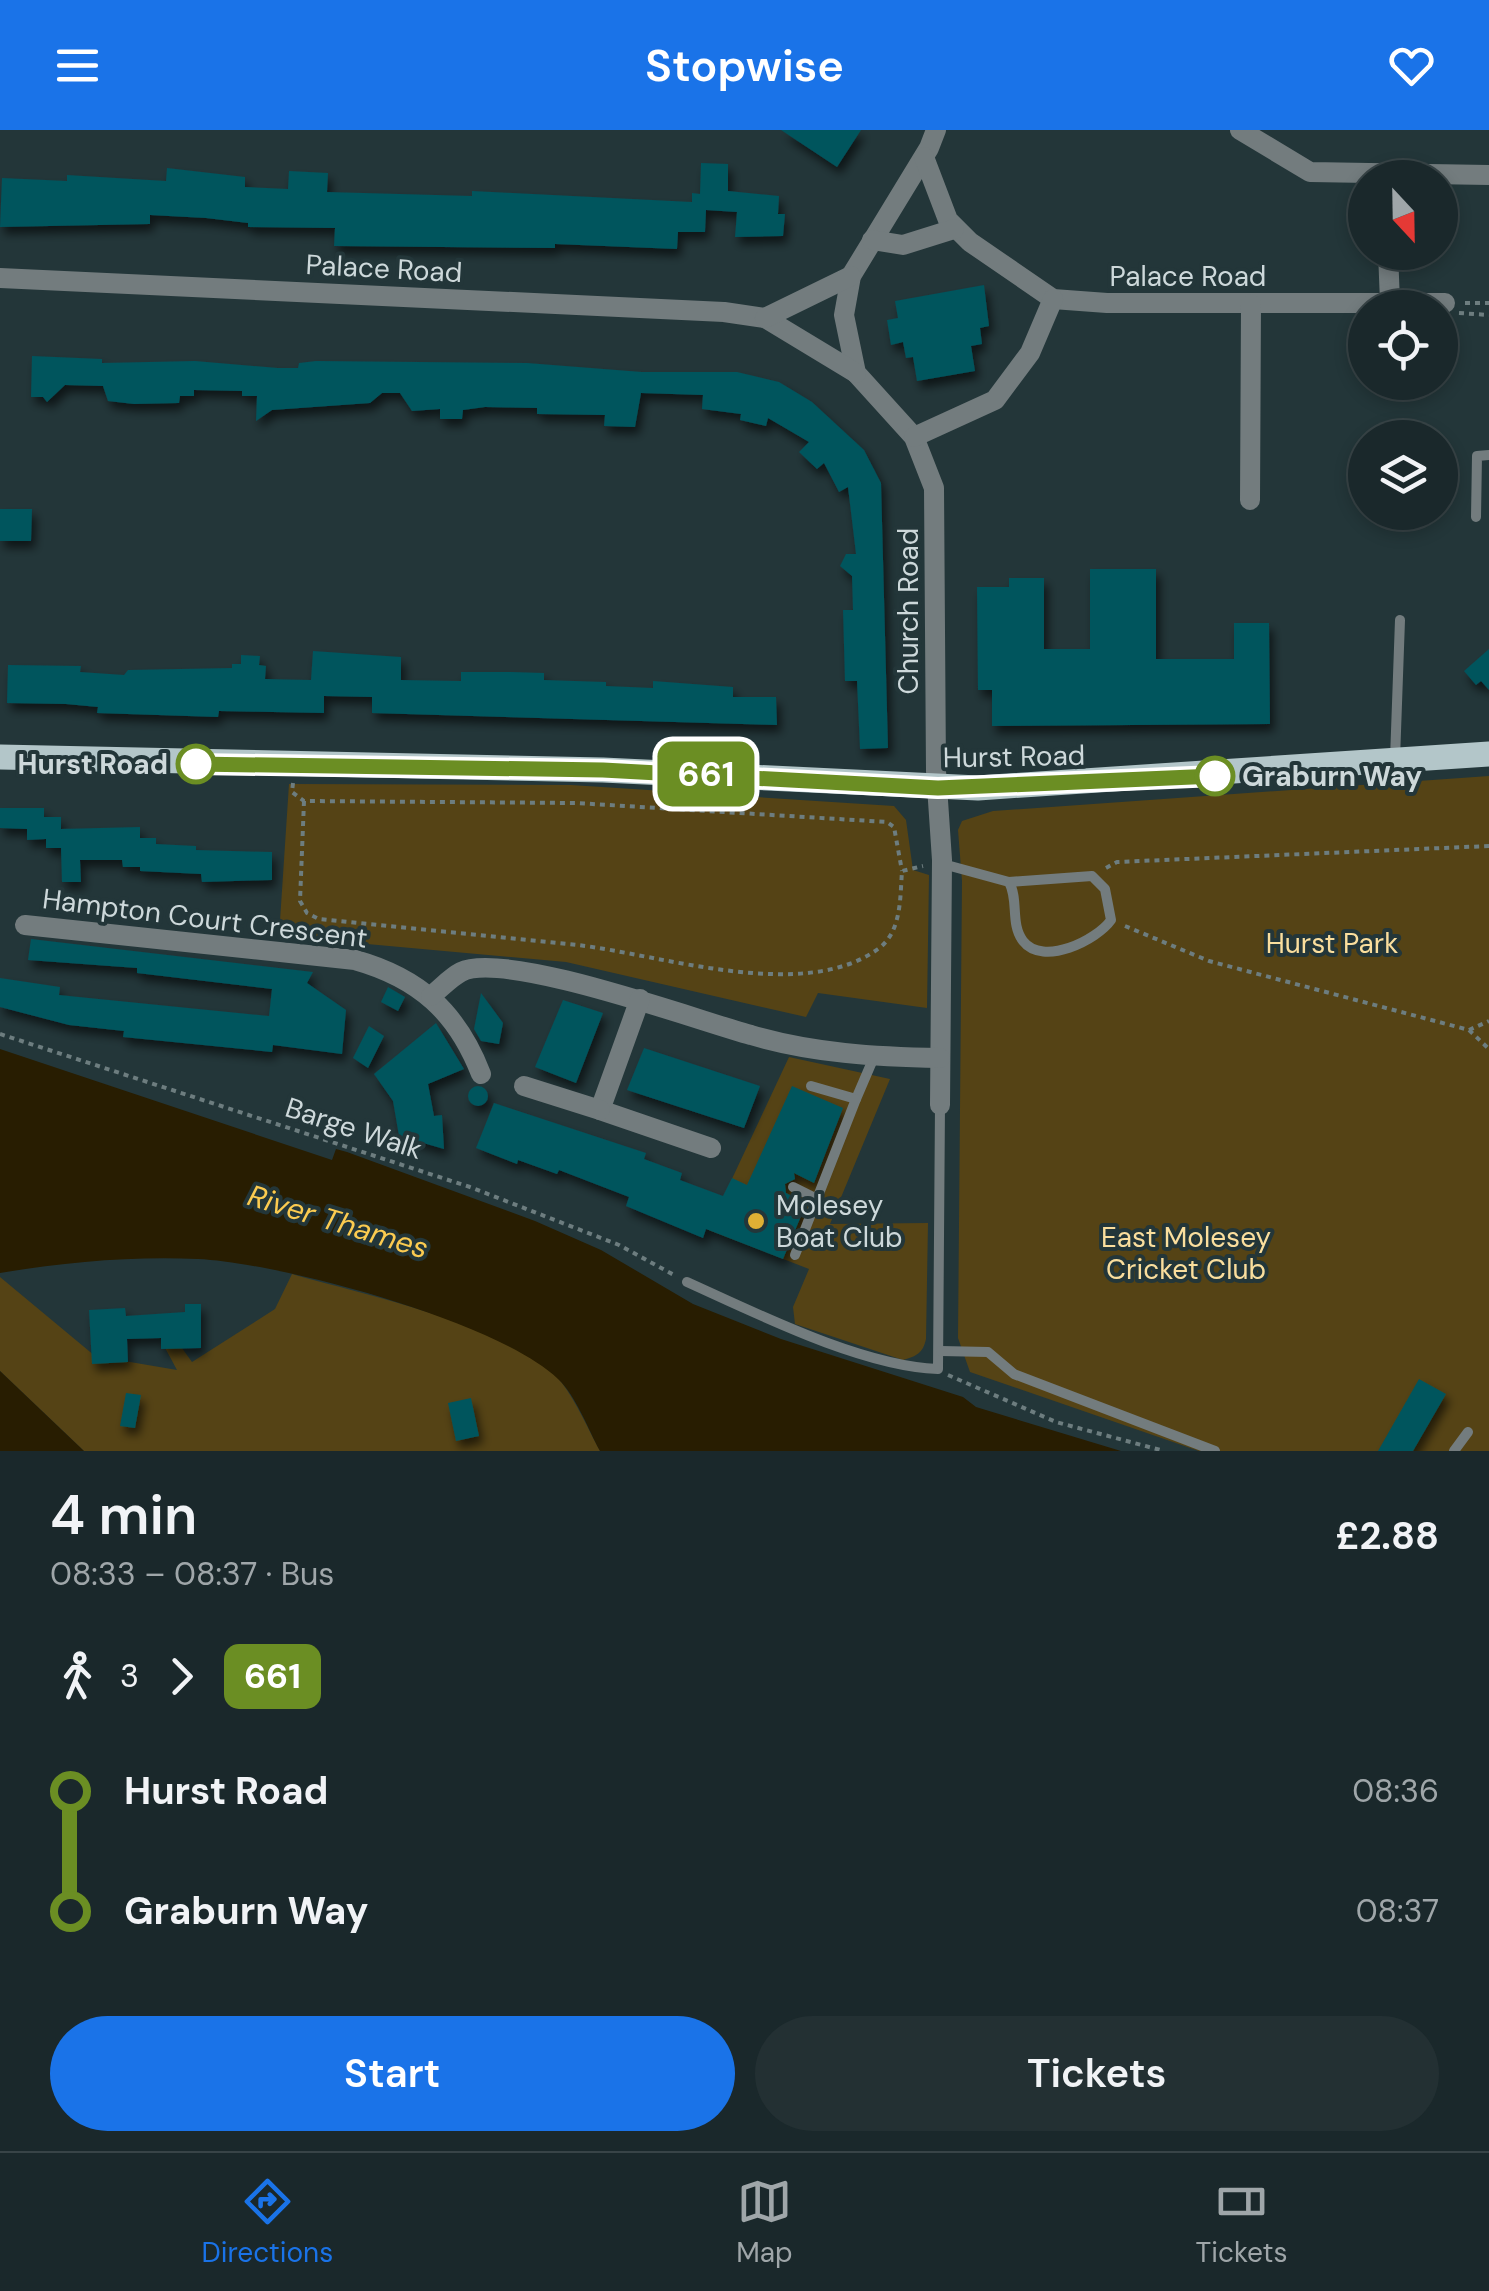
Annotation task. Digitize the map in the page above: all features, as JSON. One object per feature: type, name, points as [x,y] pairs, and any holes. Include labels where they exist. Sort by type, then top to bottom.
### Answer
[{"type":"main road","name":"Hurst Road","points":[[0,757],[674,772],[938,788],[1096,784],[1489,754]]},
{"type":"street","points":[[856,373],[844,315],[851,276],[924,158],[936,130]]},
{"type":"street","points":[[1240,130],[1310,172],[1348,174]]},
{"type":"street","points":[[872,240],[903,245],[954,229],[924,158]]},
{"type":"street","points":[[1458,174],[1489,174]]},
{"type":"street","name":"Palace Road","points":[[954,229],[1053,298],[1076,303],[1348,303]]},
{"type":"street","points":[[766,318],[851,276]]},
{"type":"street","name":"Palace Road","points":[[0,278],[724,312],[766,318],[856,373]]},
{"type":"street","points":[[914,437],[994,400],[1030,352],[1053,298]]},
{"type":"street","points":[[1250,500],[1251,304]]},
{"type":"street","name":"Church Road","points":[[856,373],[914,437],[934,488],[938,788]]},
{"type":"street","points":[[938,788],[942,864],[940,1105]]},
{"type":"street","name":"Hampton Court Crescent","points":[[25,925],[355,960],[406,978],[432,996],[460,1029],[482,1074]]},
{"type":"street","points":[[432,996],[464,970],[521,971],[640,999],[750,1036],[874,1058],[940,1058]]},
{"type":"street","points":[[600,1110],[640,999]]},
{"type":"street","points":[[524,1086],[712,1148]]},
{"type":"lane","points":[[1476,517],[1477,456],[1489,455]]},
{"type":"lane","points":[[1395,761],[1400,620]]},
{"type":"lane","points":[[942,864],[1009,882],[1092,876],[1105,889],[1112,904],[1111,920],[1101,935],[1070,947],[1038,952],[1024,944],[1016,928],[1016,896],[1009,882]]},
{"type":"lane","points":[[796,1255],[874,1058]]},
{"type":"lane","points":[[811,1086],[856,1099]]},
{"type":"lane","points":[[688,1282],[793,1329],[911,1368],[938,1369],[942,1350],[940,1105]]},
{"type":"lane","points":[[793,1186],[817,1200]]},
{"type":"lane","points":[[942,1350],[988,1352],[1014,1374],[1215,1451]]},
{"type":"lane","points":[[1454,1451],[1468,1432]]},
{"type":"path","points":[[1458,302],[1489,303]]},
{"type":"path","points":[[1458,312],[1489,314]]},
{"type":"path","points":[[292,789],[304,800],[576,803],[873,821],[894,827],[902,871],[895,927],[877,950],[834,969],[741,971],[584,946],[319,920],[307,913],[300,900],[304,800]]},
{"type":"path","points":[[1092,876],[1117,862],[1489,846]]},
{"type":"path","points":[[902,871],[942,864]]},
{"type":"path","points":[[1111,920],[1209,961],[1470,1030],[1489,1050]]},
{"type":"path","points":[[1470,1030],[1489,1022]]},
{"type":"path","name":"Barge Walk","points":[[0,1034],[470,1187],[619,1246],[688,1282]]},
{"type":"path","points":[[938,1369],[962,1384],[1056,1422],[1164,1451]]},
{"type":"green space","points":[[1489,776],[1489,1451],[1199,1451],[970,1372],[958,1338],[962,881],[958,830],[962,821],[993,811]]},
{"type":"green space","points":[[289,784],[571,785],[894,806],[906,820],[913,870],[929,875],[927,1008],[818,993],[806,1017],[566,962],[279,936]]},
{"type":"green space","points":[[789,1057],[890,1079],[830,1224],[928,1223],[926,1339],[921,1351],[912,1357],[903,1360],[795,1324],[793,1307],[809,1269],[708,1230]]},
{"type":"green space","points":[[292,1274],[437,1315],[511,1345],[541,1363],[562,1383],[600,1451],[84,1451],[0,1371],[0,1277],[95,1356],[177,1370],[163,1344],[179,1344],[192,1362],[275,1309]]},
{"type":"water","name":"River Thames","points":[[0,1049],[332,1160],[336,1149],[347,1152],[535,1221],[601,1250],[693,1304],[781,1339],[963,1397],[976,1407],[1121,1451],[600,1451],[564,1386],[529,1358],[489,1337],[387,1299],[281,1271],[198,1259],[99,1261],[0,1273]]},
{"type":"water","points":[[0,1371],[84,1451],[0,1451]]},
{"type":"building","points":[[781,130],[861,130],[837,167]]},
{"type":"building","points":[[701,163],[728,164],[728,191],[779,196],[778,214],[785,214],[783,236],[735,237],[737,212],[706,210],[705,232],[678,232],[677,249],[555,244],[555,248],[334,246],[335,228],[248,227],[248,223],[150,215],[150,224],[0,227],[2,178],[67,181],[67,175],[166,181],[167,168],[245,177],[245,187],[288,189],[289,171],[328,173],[327,192],[472,196],[472,191],[692,202],[692,193],[700,194]]},
{"type":"building","points":[[984,285],[989,326],[980,328],[982,344],[971,346],[975,371],[917,381],[913,357],[906,358],[903,342],[891,345],[887,320],[898,318],[895,301]]},
{"type":"building","points":[[32,356],[102,359],[102,363],[195,361],[278,368],[298,368],[299,363],[316,361],[527,363],[642,372],[737,372],[779,382],[812,402],[864,450],[881,483],[888,748],[860,749],[857,681],[845,681],[843,610],[853,610],[852,576],[840,566],[846,554],[856,554],[848,487],[839,492],[824,463],[817,469],[799,452],[809,442],[768,418],[766,426],[740,420],[741,414],[702,409],[703,395],[641,393],[635,427],[604,426],[605,415],[537,414],[537,408],[485,407],[463,410],[462,419],[440,419],[440,409],[412,411],[400,393],[382,393],[370,403],[272,410],[256,421],[257,396],[242,396],[242,391],[194,390],[194,396],[180,396],[179,403],[134,404],[108,401],[103,386],[65,385],[47,402],[43,397],[31,397]]},
{"type":"building","points":[[0,509],[32,509],[31,541],[0,541]]},
{"type":"building","points":[[1090,569],[1156,569],[1156,659],[1234,659],[1234,623],[1269,623],[1270,724],[992,726],[992,690],[978,690],[977,587],[1009,587],[1009,578],[1044,578],[1044,649],[1090,649]]},
{"type":"building","points":[[1489,649],[1489,690],[1481,681],[1476,685],[1464,671]]},
{"type":"building","points":[[313,651],[401,657],[401,680],[461,681],[461,672],[511,672],[544,673],[544,680],[606,682],[606,686],[653,688],[653,681],[733,687],[733,697],[776,697],[777,725],[372,713],[372,697],[324,696],[324,713],[219,711],[218,717],[97,713],[98,707],[7,703],[8,665],[81,666],[80,672],[124,675],[128,670],[232,668],[232,664],[241,664],[241,655],[260,656],[259,665],[266,666],[265,679],[311,680]]},
{"type":"building","points":[[0,808],[44,808],[44,817],[61,817],[61,829],[140,827],[140,838],[156,838],[156,844],[196,846],[196,850],[272,852],[272,880],[202,882],[201,874],[140,871],[140,867],[123,867],[122,860],[80,860],[81,882],[62,882],[61,848],[46,848],[46,839],[27,840],[27,829],[0,828]]},
{"type":"building","points":[[31,939],[313,972],[307,983],[346,1010],[342,1054],[273,1045],[272,1052],[123,1037],[124,1031],[69,1025],[0,1007],[0,978],[60,987],[59,995],[269,1016],[272,989],[137,973],[137,968],[28,960]]},
{"type":"building","points":[[388,987],[405,997],[398,1011],[381,1002]]},
{"type":"building","points":[[481,993],[503,1023],[499,1044],[481,1041],[474,1029]]},
{"type":"building","points":[[563,1000],[603,1013],[576,1083],[535,1067]]},
{"type":"building","points":[[436,1023],[464,1069],[428,1084],[434,1116],[442,1115],[444,1149],[399,1136],[393,1101],[374,1074]]},
{"type":"building","points":[[369,1026],[384,1036],[368,1068],[353,1058]]},
{"type":"building","points":[[644,1048],[760,1086],[744,1128],[627,1090]]},
{"type":"building","points":[[478,1086],[488,1096],[478,1106],[468,1096]]},
{"type":"building","points":[[792,1086],[843,1108],[814,1183],[794,1173],[795,1179],[785,1184],[786,1193],[801,1201],[804,1209],[783,1259],[706,1229],[703,1238],[626,1206],[629,1197],[559,1170],[557,1174],[518,1160],[517,1164],[476,1148],[494,1103],[646,1153],[644,1159],[682,1173],[680,1180],[723,1196],[732,1178],[747,1185]]},
{"type":"building","points":[[185,1304],[201,1304],[201,1348],[161,1349],[161,1338],[127,1339],[128,1362],[92,1364],[89,1310],[125,1308],[126,1316],[185,1312]]},
{"type":"building","points":[[1419,1379],[1446,1394],[1413,1451],[1378,1451]]},
{"type":"building","points":[[126,1393],[141,1395],[135,1428],[120,1426]]},
{"type":"building","points":[[471,1398],[479,1436],[456,1441],[448,1403]]},
{"type":"bus line","name":"661","points":[[196,764],[603,770],[938,788],[1215,776]]},
{"type":"place","name":"Hurst Road","points":[[196,764]]},
{"type":"place","name":"Graburn Way","points":[[1215,776]]},
{"type":"place","name":"Molesey Boat Club","points":[[756,1221]]},
{"type":"park label","name":"Hurst Park","points":[[1332,943]]},
{"type":"park label","name":"East Molesey Cricket Club","points":[[1186,1253]]}]
